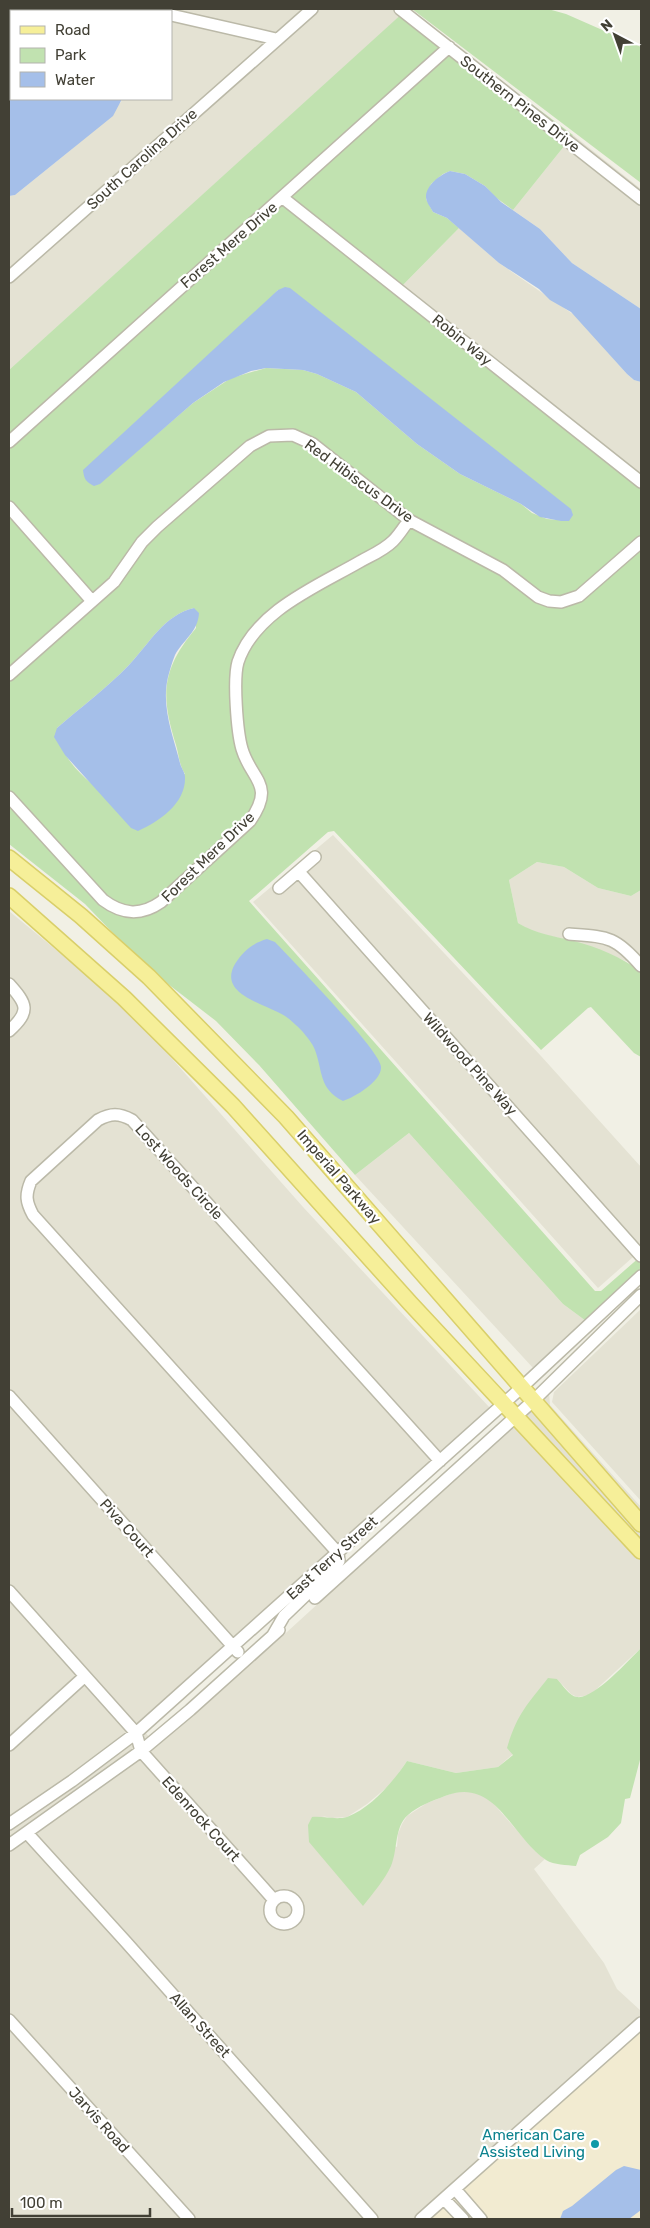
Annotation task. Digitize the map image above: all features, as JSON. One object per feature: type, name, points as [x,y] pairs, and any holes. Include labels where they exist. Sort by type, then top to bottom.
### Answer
[{"type":"main road","name":"Imperial Parkway","points":[[9,858],[81,916],[149,977],[286,1117],[641,1524]]},
{"type":"main road","name":"Imperial Parkway","points":[[9,896],[124,998],[233,1106],[641,1551]]},
{"type":"street","points":[[172,15],[276,39],[312,9]]},
{"type":"street","name":"Southern Pines Drive","points":[[400,9],[641,199]]},
{"type":"street","name":"South Carolina Drive","points":[[9,277],[276,39]]},
{"type":"street","name":"Forest Mere Drive","points":[[9,442],[449,48]]},
{"type":"street","name":"Robin Way","points":[[283,198],[641,482]]},
{"type":"street","name":"Red Hibiscus Drive","points":[[9,675],[114,582],[142,542],[157,527],[250,446],[269,436],[293,436],[313,444],[409,520],[503,570],[538,597],[549,601],[560,602],[579,596],[641,542]]},
{"type":"street","points":[[9,507],[92,601]]},
{"type":"street","name":"Forest Mere Drive","points":[[9,796],[103,900],[113,908],[125,912],[138,913],[150,909],[161,902],[250,821],[257,811],[261,800],[258,778],[242,750],[236,685],[238,664],[253,635],[266,620],[286,605],[383,548],[399,534],[409,520]]},
{"type":"street","points":[[279,888],[315,857]]},
{"type":"street","name":"Wildwood Pine Way","points":[[299,872],[641,1256]]},
{"type":"street","points":[[569,934],[605,937],[625,948],[641,966]]},
{"type":"street","points":[[9,984],[22,1000],[25,1010],[21,1020],[9,1031]]},
{"type":"street","name":"Lost Woods Circle","points":[[338,1553],[33,1215],[26,1198],[26,1192],[31,1181],[80,1136],[98,1120],[109,1114],[121,1114],[132,1120],[440,1461]]},
{"type":"street","name":"East Terry Street","points":[[9,1824],[72,1781],[136,1733],[521,1388],[641,1276]]},
{"type":"street","points":[[9,1845],[141,1751],[246,1660],[533,1402],[641,1295]]},
{"type":"street","name":"Piva Court","points":[[9,1396],[246,1660]]},
{"type":"street","points":[[273,1635],[284,1616],[336,1566],[338,1553]]},
{"type":"street","points":[[11,1598],[136,1733]]},
{"type":"street","points":[[9,1745],[85,1676]]},
{"type":"street","name":"Edenrock Court","points":[[136,1733],[141,1751],[274,1900]]},
{"type":"street","name":"Allan Street","points":[[26,1833],[132,1949],[372,2219]]},
{"type":"street","name":"Jarvis Road","points":[[9,2020],[189,2219]]},
{"type":"street","points":[[421,2219],[641,2023]]},
{"type":"street","points":[[455,2189],[481,2219]]},
{"type":"street","points":[[444,2199],[463,2219]]},
{"type":"shaded area","points":[[9,9],[403,9],[406,11],[9,370],[9,196],[15,195],[72,149],[122,100],[172,100],[172,10],[10,10],[9,42]]},
{"type":"shaded area","points":[[573,135],[641,189],[641,309],[572,263],[540,229],[513,210]]},
{"type":"shaded area","points":[[459,228],[499,263],[577,317],[627,374],[634,380],[641,382],[641,483],[401,287]]},
{"type":"shaded area","points":[[333,835],[541,1056],[641,1167],[641,1250],[598,1288],[253,902]]},
{"type":"shaded area","points":[[537,862],[564,867],[598,888],[631,896],[641,890],[641,972],[628,962],[599,950],[576,942],[533,932],[518,923],[509,880]]},
{"type":"shaded area","points":[[9,911],[129,1010],[303,1207],[490,1408],[133,1729],[69,1777],[9,1817]]},
{"type":"shaded area","points":[[409,1133],[563,1304],[586,1321],[534,1369],[355,1175]]},
{"type":"shaded area","points":[[641,1309],[641,1501],[552,1402],[554,1392]]},
{"type":"shaded area","points":[[549,1393],[550,1405],[641,1507],[641,1516],[540,1402]]},
{"type":"shaded area","points":[[533,1409],[641,1531],[641,1544],[523,1417]]},
{"type":"shaded area","points":[[516,1423],[641,1558],[641,1648],[590,1695],[577,1697],[571,1694],[557,1679],[548,1679],[539,1690],[513,1754],[498,1767],[456,1773],[407,1761],[392,1783],[367,1804],[347,1817],[332,1818],[322,1816],[397,1847],[398,1834],[407,1816],[427,1803],[453,1793],[467,1791],[481,1794],[493,1803],[535,1851],[545,1859],[534,1869],[604,1963],[617,1989],[641,2011],[641,2020],[420,2219],[9,2219],[9,1852],[113,1779],[276,1642]]},
{"type":"shaded area","points":[[145,1732],[149,1737],[137,1747],[9,1839],[9,1830],[75,1785]]},
{"type":"shaded area","points":[[641,2026],[641,2219],[427,2219]]},
{"type":"green space","points":[[405,9],[573,135],[513,210],[495,197],[485,186],[465,174],[450,171],[431,184],[426,199],[433,212],[447,218],[459,228],[401,287],[641,483],[641,890],[631,896],[598,888],[564,867],[537,862],[509,880],[518,923],[538,932],[600,949],[618,957],[641,972],[641,1057],[634,1053],[591,1007],[541,1050],[334,831],[328,832],[249,901],[595,1291],[601,1291],[641,1256],[641,1269],[586,1321],[563,1304],[409,1133],[355,1175],[259,1065],[216,1021],[168,984],[85,904],[9,844],[9,370]],"holes":[[[278,290],[569,521],[547,519],[532,513],[521,504],[460,474],[417,444],[356,392],[317,374],[303,370],[266,368],[231,378],[193,403],[151,439]],[[194,608],[196,628],[176,656],[167,683],[166,696],[180,764],[185,774],[91,783],[68,759],[58,736],[57,728],[121,673],[158,631],[174,617]]]},
{"type":"green space","points":[[412,9],[548,9],[566,14],[641,47],[641,183]]},
{"type":"green space","points":[[641,1648],[641,1756],[630,1798],[625,1799],[621,1823],[608,1837],[580,1855],[576,1866],[549,1862],[534,1850],[502,1812],[490,1801],[477,1794],[463,1792],[445,1796],[425,1804],[408,1815],[398,1832],[391,1866],[382,1882],[363,1906],[309,1842],[308,1825],[312,1817],[343,1818],[356,1813],[381,1794],[407,1761],[456,1773],[498,1767],[513,1755],[507,1748],[515,1727],[523,1710],[548,1678],[557,1679],[574,1696],[584,1696],[601,1686]]},
{"type":"water","points":[[9,42],[10,100],[121,100],[113,116],[15,195],[9,196]]},
{"type":"water","points":[[450,171],[465,174],[485,186],[501,202],[540,229],[572,263],[641,309],[641,382],[634,380],[627,374],[571,312],[550,300],[539,289],[499,263],[447,218],[433,212],[426,199],[428,188],[438,178]]},
{"type":"water","points":[[285,287],[290,288],[571,509],[573,515],[569,521],[540,517],[521,504],[460,474],[417,444],[356,392],[317,374],[303,370],[266,368],[251,371],[224,382],[193,403],[100,484],[94,486],[87,482],[83,470],[278,290]]},
{"type":"water","points":[[194,608],[199,613],[198,620],[193,631],[175,655],[166,688],[169,721],[185,775],[184,786],[181,795],[170,810],[155,822],[138,831],[131,828],[65,755],[54,737],[57,728],[121,673],[158,631],[174,617]]},
{"type":"water","points":[[267,939],[275,942],[316,985],[352,1025],[377,1058],[381,1067],[377,1078],[367,1088],[354,1096],[343,1101],[330,1091],[323,1079],[318,1058],[310,1040],[292,1021],[246,997],[233,984],[231,975],[238,959],[253,945]]},
{"type":"water","points":[[624,2166],[641,2170],[641,2210],[629,2219],[560,2219],[563,2211],[572,2206],[616,2170]]},
{"type":"place","name":"American Care Assisted Living","points":[[595,2144]]}]
